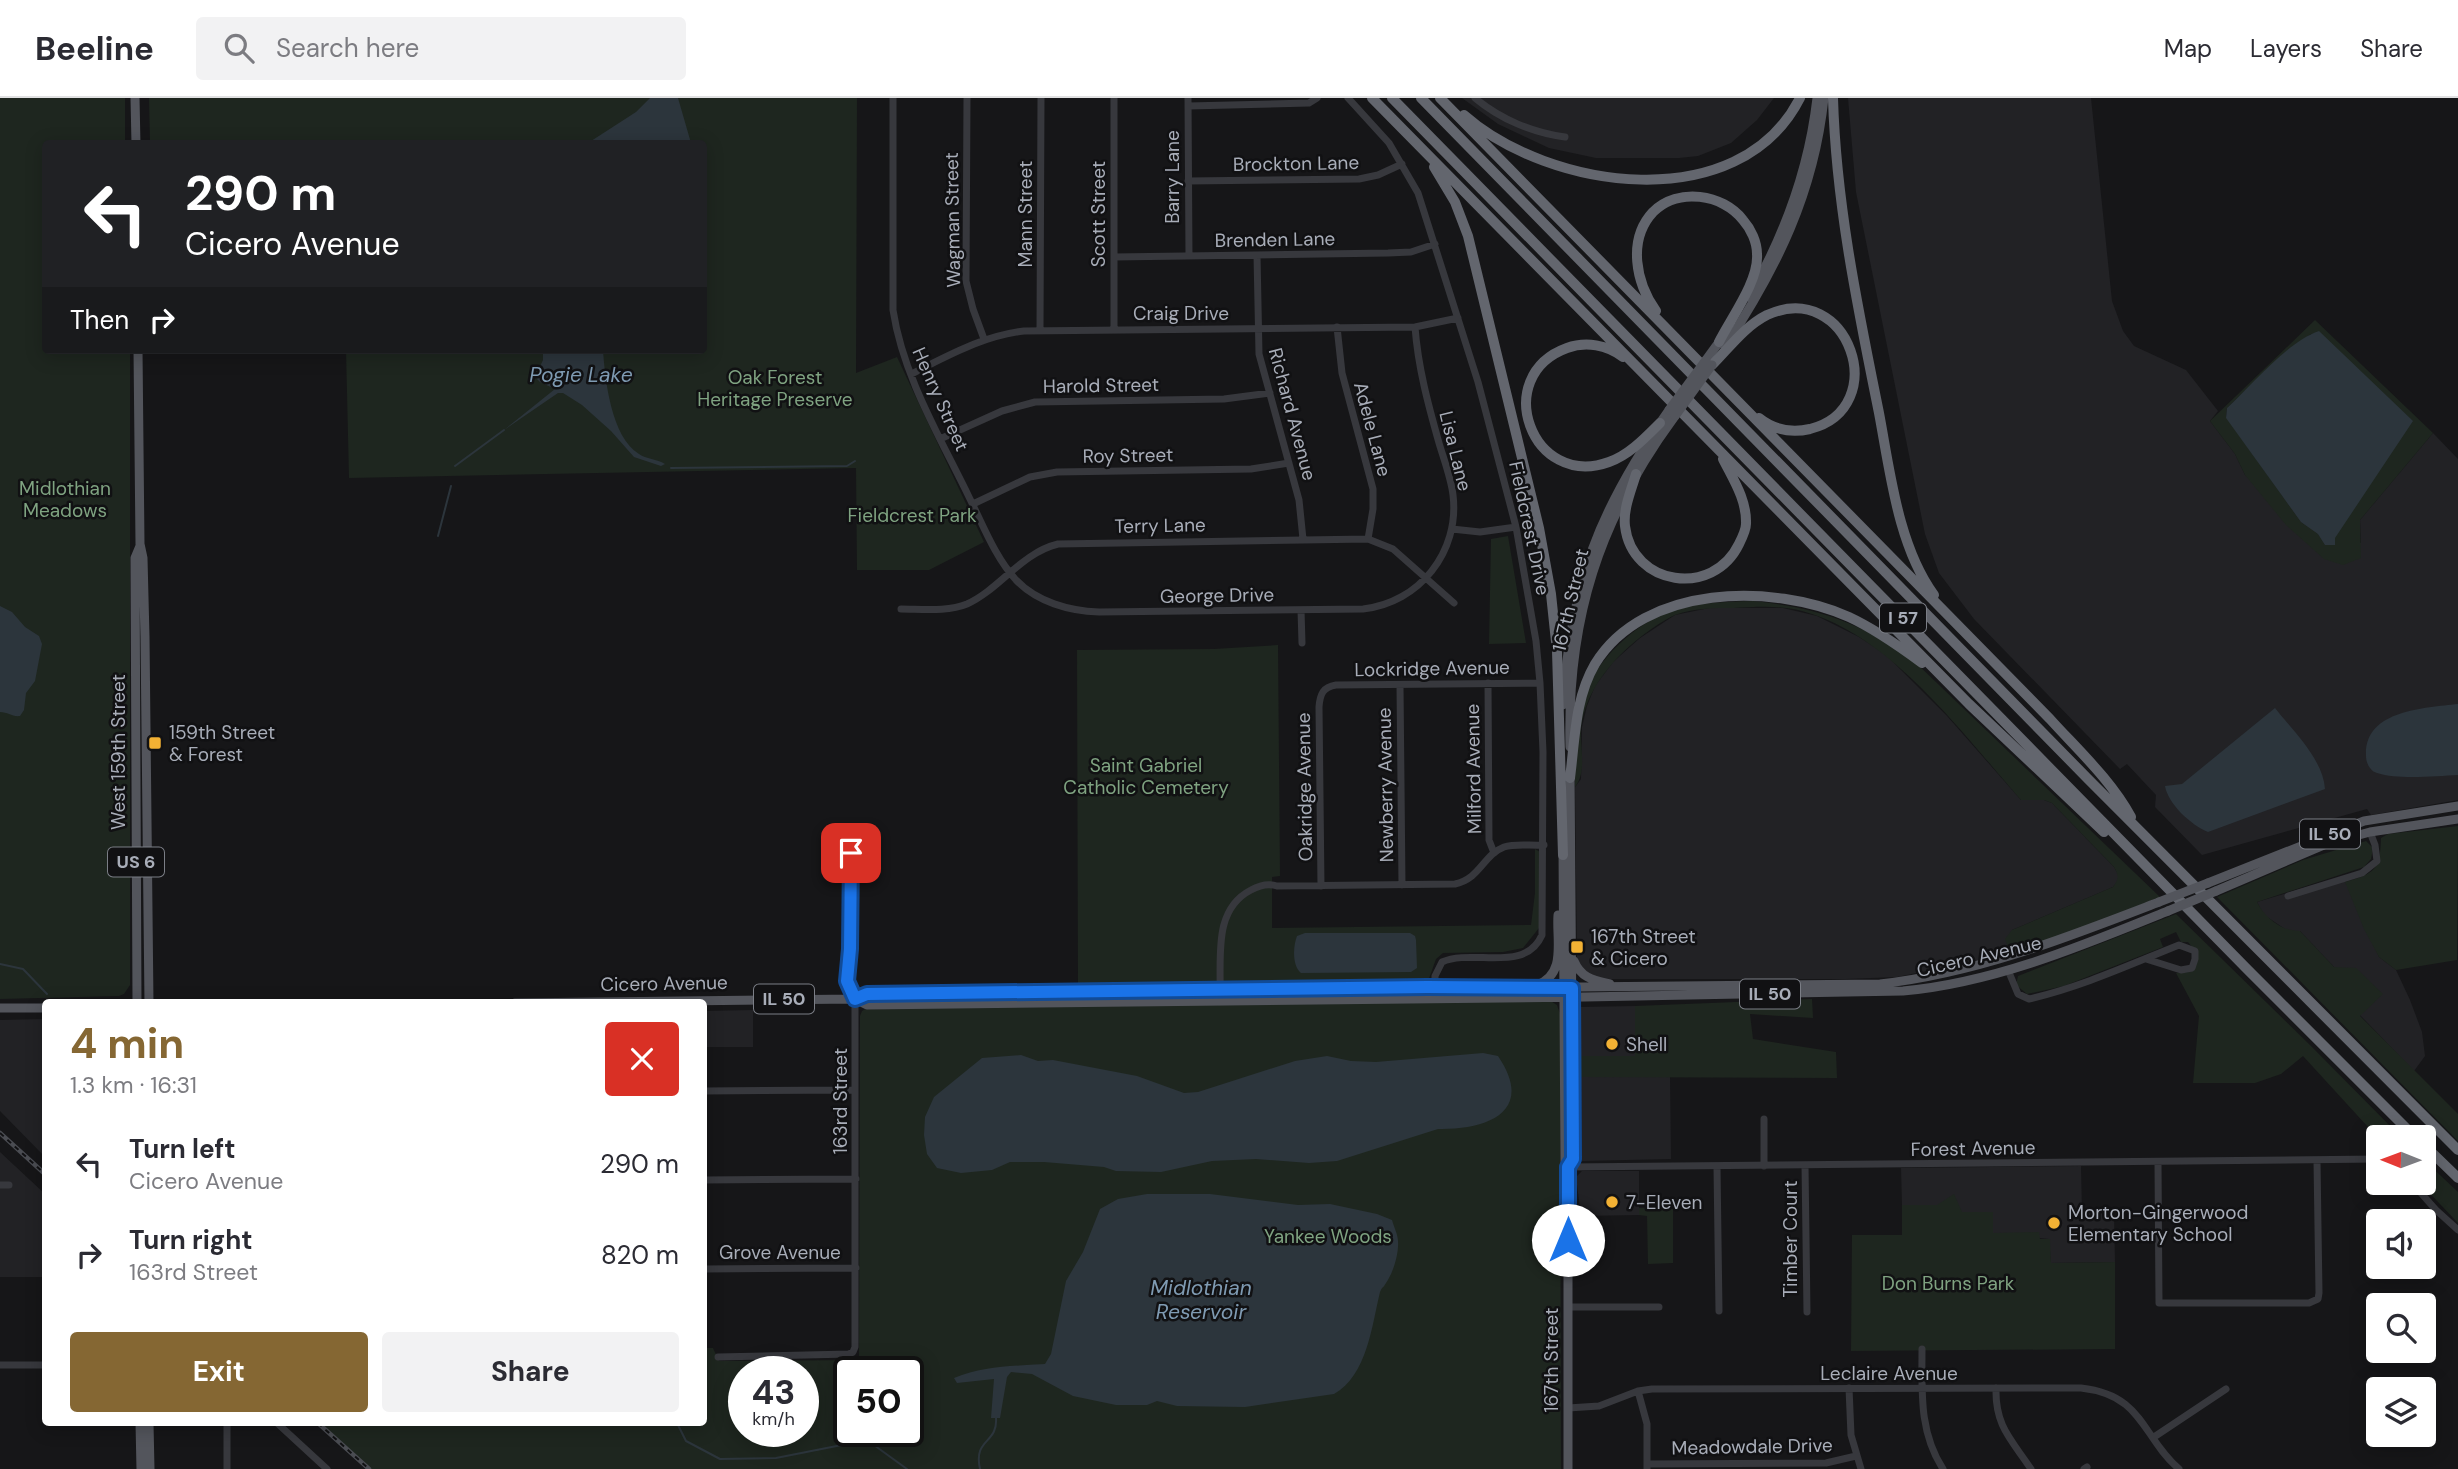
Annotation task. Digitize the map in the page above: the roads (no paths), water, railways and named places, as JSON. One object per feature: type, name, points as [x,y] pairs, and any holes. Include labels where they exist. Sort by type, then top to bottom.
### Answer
[{"type":"highway","points":[[1373,98],[1969,704],[2064,795],[2168,888]]},
{"type":"highway","name":"I 57","points":[[1392,98],[2403,1125]]},
{"type":"highway","name":"I 57","points":[[1421,98],[2136,827],[2458,1150]]},
{"type":"highway","points":[[1442,98],[1527,189],[1668,329],[2090,762],[2123,803],[2136,827]]},
{"type":"highway","points":[[1442,98],[1476,126],[1530,156],[1587,174],[1643,180],[1674,179],[1728,165],[1775,132],[1800,98]]},
{"type":"highway","points":[[1833,98],[1834,144],[1840,199],[1900,520],[1912,553],[1930,589],[1953,620]]},
{"type":"highway","points":[[1412,139],[1446,185],[1468,236],[1539,528],[1551,594],[1557,651],[1563,855]]},
{"type":"highway","points":[[1668,329],[1651,304],[1637,268],[1637,254],[1644,228],[1654,212],[1670,202],[1688,197],[1722,201],[1746,223],[1758,255],[1755,271],[1719,342]]},
{"type":"highway","points":[[1709,363],[1750,326],[1766,316],[1784,310],[1800,309],[1822,316],[1838,327],[1850,346],[1855,372],[1851,390],[1839,412],[1821,425],[1804,430],[1779,429],[1762,421],[1743,402],[1734,398]]},
{"type":"highway","points":[[1647,377],[1617,353],[1606,348],[1584,345],[1565,349],[1547,359],[1534,374],[1527,397],[1528,421],[1538,442],[1552,456],[1586,467],[1608,463],[1623,455],[1660,423]]},
{"type":"highway","points":[[1636,474],[1626,505],[1624,525],[1628,541],[1637,557],[1651,570],[1676,578],[1703,578],[1718,570],[1733,556],[1741,542],[1746,526],[1744,504],[1723,459],[1700,431]]},
{"type":"highway","points":[[1570,778],[1578,706],[1596,663],[1624,631],[1646,617],[1702,598],[1736,596],[1788,600],[1849,617],[1925,665],[1969,704]]},
{"type":"highway","points":[[2436,1157],[2458,1178]]},
{"type":"main road","points":[[135,98],[136,140]]},
{"type":"main road","name":"167th Street","points":[[1709,363],[1719,342],[1751,294],[1780,237],[1795,197],[1810,143],[1817,98]]},
{"type":"main road","name":"167th Street","points":[[1567,993],[1572,958],[1569,725],[1573,666],[1583,603],[1609,525],[1636,474],[1672,413],[1769,277],[1803,199],[1818,144],[1824,98]]},
{"type":"main road","name":"West 159th Street","points":[[138,354],[140,544],[145,637],[149,999]]},
{"type":"main road","name":"167th Street","points":[[1568,1469],[1568,1167],[1573,1159],[1563,878],[1561,725],[1565,665],[1576,602],[1602,522],[1629,470],[1660,423],[1672,413]]},
{"type":"main road","name":"West 159th Street","points":[[137,999],[134,637],[135,558],[140,544]]},
{"type":"main road","name":"Cicero Avenue","points":[[855,999],[867,1005],[1435,999],[1628,988],[1880,984],[1922,979],[2004,959],[2159,902],[2364,821],[2458,806]]},
{"type":"main road","name":"Cicero Avenue","points":[[707,1002],[855,999],[867,994],[1435,987],[1530,987],[1567,993],[1925,989],[2008,970],[2066,953],[2326,844],[2370,832],[2458,818]]},
{"type":"main road","points":[[1530,987],[1549,979],[1556,967],[1557,925],[1563,878]]},
{"type":"main road","points":[[1572,958],[1577,969],[1587,979],[1628,988]]},
{"type":"main road","points":[[2004,959],[2008,970]]},
{"type":"main road","points":[[0,1008],[42,1008]]},
{"type":"main road","points":[[140,1426],[141,1469]]},
{"type":"main road","points":[[149,1426],[150,1469]]},
{"type":"street","name":"Henry Street","points":[[893,98],[893,310],[897,340],[940,439],[990,540],[1010,572]]},
{"type":"street","name":"Wagman Street","points":[[967,98],[967,287],[984,340]]},
{"type":"street","name":"Mann Street","points":[[1040,330],[1041,98]]},
{"type":"street","name":"Scott Street","points":[[1114,98],[1114,329]]},
{"type":"street","points":[[1188,102],[1309,103],[1317,98]]},
{"type":"street","name":"Fieldcrest Drive","points":[[1348,98],[1389,143],[1418,193],[1488,416],[1516,527],[1536,641],[1540,683],[1544,929],[1537,945],[1522,956],[1448,959],[1442,962],[1437,968],[1435,999]]},
{"type":"street","points":[[1475,98],[1512,121],[1546,135],[1565,137]]},
{"type":"street","name":"Barry Lane","points":[[1188,102],[1189,256]]},
{"type":"street","name":"Brockton Lane","points":[[1188,181],[1359,179],[1402,164]]},
{"type":"street","name":"Brenden Lane","points":[[1114,257],[1400,253],[1435,244]]},
{"type":"street","name":"Richard Avenue","points":[[1256,255],[1259,354],[1301,508],[1303,539]]},
{"type":"street","name":"Craig Drive","points":[[911,374],[984,340],[1011,333],[1040,330],[1415,327],[1458,318]]},
{"type":"street","name":"Adele Lane","points":[[1337,327],[1342,373],[1373,489],[1368,539]]},
{"type":"street","name":"Lisa Lane","points":[[1415,327],[1421,377],[1453,495],[1452,529],[1444,553],[1427,578]]},
{"type":"street","name":"Harold Street","points":[[940,439],[1002,411],[1035,402],[1224,399],[1270,393]]},
{"type":"street","name":"Roy Street","points":[[973,504],[1030,477],[1057,472],[1251,469],[1289,463]]},
{"type":"street","points":[[1452,529],[1480,533],[1516,527]]},
{"type":"street","name":"Terry Lane","points":[[901,609],[947,608],[966,604],[1035,552],[1058,544],[1303,539],[1368,539],[1393,549],[1454,603]]},
{"type":"street","name":"George Drive","points":[[1010,572],[1037,596],[1084,612],[1372,608],[1406,595],[1427,578]]},
{"type":"street","points":[[1301,610],[1302,643]]},
{"type":"street","name":"Milford Avenue","points":[[1488,683],[1489,840],[1494,853]]},
{"type":"street","name":"Lockridge Avenue","points":[[1324,689],[1336,685],[1540,683]]},
{"type":"street","name":"Newberry Avenue","points":[[1400,685],[1402,885]]},
{"type":"street","name":"Oakridge Avenue","points":[[1321,886],[1319,707],[1324,689]]},
{"type":"street","points":[[2288,896],[2362,873],[2377,861],[2370,832]]},
{"type":"street","points":[[1220,990],[1223,926],[1227,913],[1238,899],[1252,890],[1267,885],[1464,882],[1480,870],[1494,853],[1513,845],[1544,845]]},
{"type":"street","name":"163rd Street","points":[[718,1357],[853,1352],[856,1268],[855,999],[847,981],[851,853]]},
{"type":"street","points":[[2008,970],[2018,994],[2029,999],[2104,976],[2146,958],[2179,946],[2195,951],[2192,968],[2181,971],[2146,958]]},
{"type":"street","points":[[707,1091],[855,1090]]},
{"type":"street","points":[[1764,1119],[1764,1166]]},
{"type":"street","name":"Forest Avenue","points":[[1568,1167],[2366,1160]]},
{"type":"street","points":[[2158,1162],[2159,1303],[2309,1303],[2318,1299],[2318,1161]]},
{"type":"street","name":"Timber Court","points":[[1805,1165],[1807,1312]]},
{"type":"street","points":[[1717,1167],[1719,1311]]},
{"type":"street","points":[[707,1180],[856,1179]]},
{"type":"street","points":[[0,1185],[9,1185]]},
{"type":"street","points":[[2423,1195],[2435,1209]]},
{"type":"street","points":[[2436,1210],[2458,1230]]},
{"type":"street","name":"Grove Avenue","points":[[707,1269],[856,1268]]},
{"type":"street","points":[[1569,1307],[1659,1307]]},
{"type":"street","points":[[1922,1349],[1926,1430],[1930,1445],[1943,1469]]},
{"type":"street","points":[[0,1365],[42,1365]]},
{"type":"street","points":[[1849,1388],[1850,1423],[1861,1469]]},
{"type":"street","points":[[1996,1388],[1998,1419],[2031,1469]]},
{"type":"street","name":"Leclaire Avenue","points":[[1568,1408],[1600,1406],[1638,1391],[1652,1389],[2081,1388],[2099,1391],[2127,1404],[2179,1469]]},
{"type":"street","points":[[2154,1437],[2226,1389]]},
{"type":"street","points":[[1638,1391],[1647,1424],[1647,1466]]},
{"type":"street","points":[[226,1426],[227,1469]]},
{"type":"street","points":[[280,1426],[324,1467]]},
{"type":"street","name":"Meadowdale Drive","points":[[1647,1466],[1826,1463],[1856,1456]]},
{"type":"water","points":[[650,98],[678,98],[690,140],[593,140],[636,112]]},
{"type":"water","points":[[2319,331],[2413,421],[2335,538],[2335,545],[2325,545],[2318,534],[2301,522],[2226,418],[2227,408],[2270,365],[2295,344]]},
{"type":"water","name":"Pogie Lake","points":[[543,354],[603,354],[611,406],[622,435],[629,446],[639,454],[665,464],[661,466],[634,457],[611,431],[582,405],[563,393],[558,393],[504,430],[555,389],[535,377]]},
{"type":"water","points":[[0,606],[12,612],[25,627],[39,636],[42,644],[35,681],[26,693],[24,710],[20,716],[0,712]]},
{"type":"water","points":[[2458,704],[2458,775],[2396,776],[2370,769],[2366,759],[2368,741],[2375,729],[2385,720],[2413,710]]},
{"type":"water","points":[[2275,708],[2313,756],[2325,789],[2208,832],[2175,807],[2165,786],[2182,784]]},
{"type":"water","points":[[1305,933],[1410,933],[1416,940],[1417,968],[1411,972],[1301,973],[1296,966],[1294,950],[1297,936]]},
{"type":"water","points":[[1483,1053],[1498,1056],[1508,1075],[1512,1091],[1509,1104],[1501,1114],[1473,1126],[1438,1129],[1337,1161],[1212,1161],[1161,1172],[1116,1171],[1104,1167],[1044,1162],[1010,1162],[992,1170],[961,1173],[937,1168],[927,1154],[925,1117],[934,1097],[982,1058],[1021,1055],[1038,1061],[1053,1060],[1137,1076],[1184,1093],[1198,1092],[1295,1061],[1327,1056],[1376,1062]]},
{"type":"water","name":"Midlothian Reservoir","points":[[1147,1194],[1210,1194],[1298,1205],[1330,1204],[1392,1220],[1398,1241],[1395,1263],[1380,1292],[1371,1334],[1361,1363],[1345,1386],[1334,1394],[1245,1407],[1177,1406],[1157,1401],[1147,1405],[1116,1405],[1073,1396],[1032,1374],[1011,1372],[1007,1377],[1000,1418],[991,1418],[994,1379],[957,1383],[954,1378],[988,1369],[1045,1364],[1051,1354],[1066,1281],[1083,1252],[1100,1209],[1118,1199]]},
{"type":"waterway","points":[[455,466],[504,430]]},
{"type":"waterway","points":[[671,468],[847,466],[855,461]]},
{"type":"waterway","points":[[438,536],[451,486]]},
{"type":"waterway","points":[[0,964],[23,969],[47,994]]},
{"type":"waterway","points":[[980,1469],[980,1452],[993,1433],[996,1418]]},
{"type":"waterway","points":[[678,1426],[686,1441],[720,1459],[776,1458],[867,1440],[907,1469]]},
{"type":"railway","points":[[0,1133],[42,1171]]},
{"type":"railway","points":[[321,1426],[369,1469]]},
{"type":"place","name":"159th Street & Forest","points":[[155,743]]},
{"type":"place","name":"167th Street & Cicero","points":[[1577,947]]},
{"type":"place","name":"Shell","points":[[1612,1044]]},
{"type":"place","name":"7-Eleven","points":[[1612,1202]]},
{"type":"place","name":"Morton-Gingerwood Elementary School","points":[[2054,1223]]},
{"type":"park label","name":"Oak Forest Heritage Preserve","points":[[775,388]]},
{"type":"park label","name":"Midlothian Meadows","points":[[65,499]]},
{"type":"park label","name":"Fieldcrest Park","points":[[912,515]]},
{"type":"park label","name":"Saint Gabriel Catholic Cemetery","points":[[1146,776]]},
{"type":"park label","name":"Yankee Woods","points":[[1328,1236]]},
{"type":"park label","name":"Don Burns Park","points":[[1948,1283]]}]
